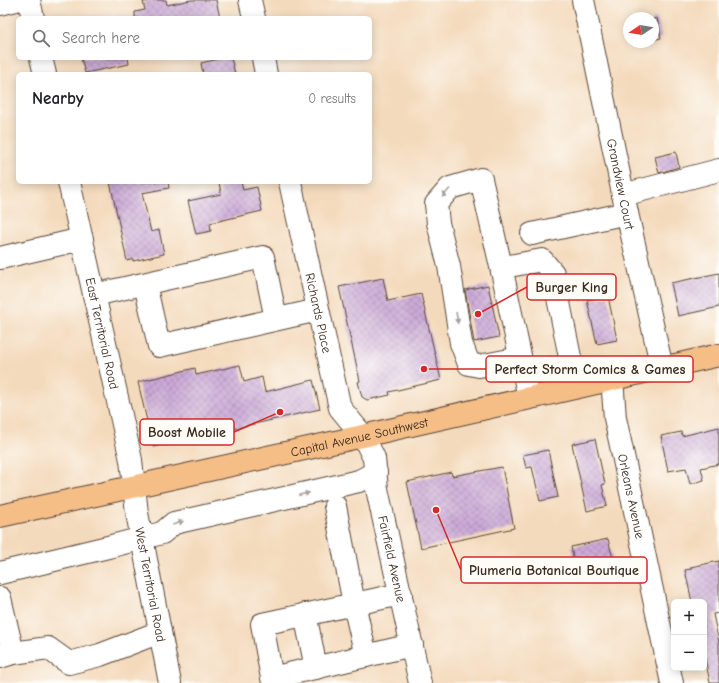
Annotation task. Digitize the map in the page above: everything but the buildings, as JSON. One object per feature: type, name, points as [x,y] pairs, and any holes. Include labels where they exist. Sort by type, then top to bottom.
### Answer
[{"type":"main road","name":"Capital Avenue Southwest","points":[[0,516],[364,436],[719,354]]},
{"type":"street","points":[[0,4],[16,0]]},
{"type":"street","points":[[28,0],[32,16]]},
{"type":"street","points":[[250,0],[254,16]]},
{"type":"street","name":"Grandview Court","points":[[583,0],[625,204],[662,368]]},
{"type":"street","points":[[42,60],[44,72]]},
{"type":"street","points":[[262,60],[266,72]]},
{"type":"street","points":[[532,234],[625,204],[719,170]]},
{"type":"street","points":[[520,358],[479,366],[469,364],[461,343],[449,266],[438,223],[436,204],[450,188],[481,180],[529,398]]},
{"type":"street","name":"East Territorial Road","points":[[69,184],[131,460],[133,486]]},
{"type":"street","name":"Richards Place","points":[[290,184],[340,408],[364,436]]},
{"type":"street","points":[[0,258],[82,239]]},
{"type":"street","points":[[94,295],[262,257],[276,319]]},
{"type":"street","points":[[502,271],[510,266],[542,260],[553,273],[576,387]]},
{"type":"street","points":[[145,284],[159,346],[318,310]]},
{"type":"street","name":"Orleans Avenue","points":[[612,378],[615,418],[672,683]]},
{"type":"street","name":"Fairfield Avenue","points":[[364,436],[374,458],[377,489],[420,683]]},
{"type":"street","points":[[0,573],[162,533],[174,523],[359,481],[376,472]]},
{"type":"street","name":"West Territorial Road","points":[[133,486],[170,683]]},
{"type":"street","points":[[335,506],[354,604],[366,656]]},
{"type":"street","points":[[401,594],[262,624],[272,678],[412,645]]},
{"type":"street","points":[[0,598],[6,655],[48,648],[69,663],[100,656],[160,632]]},
{"type":"street","points":[[305,614],[316,668]]},
{"type":"place","name":"Burger King","points":[[478,314]]},
{"type":"place","name":"Perfect Storm Comics & Games","points":[[424,369]]},
{"type":"place","name":"Boost Mobile","points":[[280,412]]},
{"type":"place","name":"Plumeria Botanical Boutique","points":[[436,510]]}]
